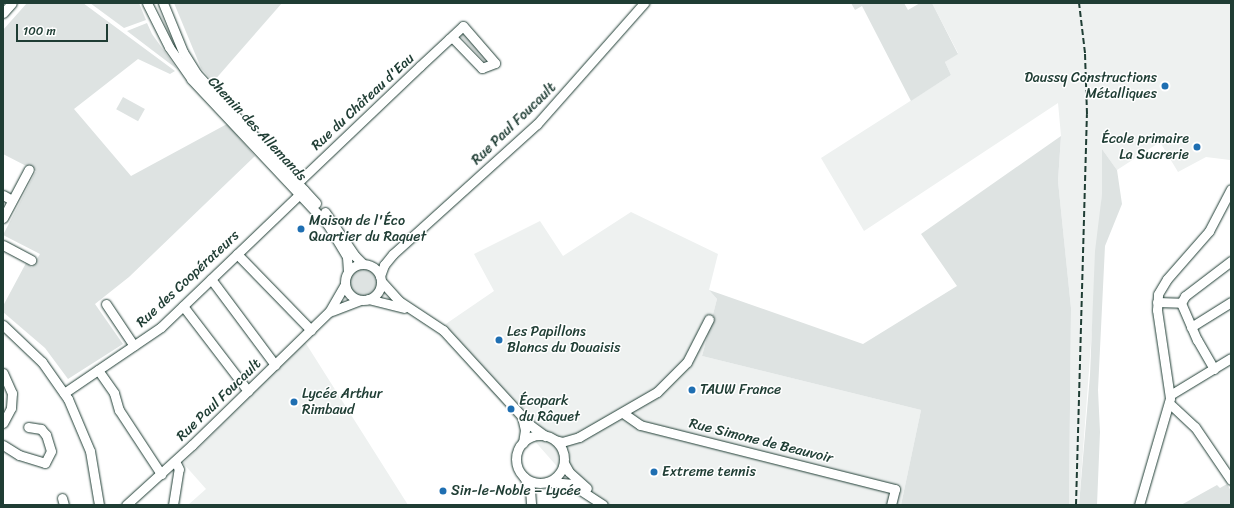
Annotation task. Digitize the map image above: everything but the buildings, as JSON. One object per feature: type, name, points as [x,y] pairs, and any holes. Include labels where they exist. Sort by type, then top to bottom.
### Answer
[{"type":"street","points":[[3,13],[12,3]]},
{"type":"street","name":"Chemin des Allemands","points":[[147,3],[165,40],[187,73],[295,185],[332,221],[355,256],[365,264]]},
{"type":"street","name":"Chemin des Allemands","points":[[163,3],[183,52],[196,73],[295,185]]},
{"type":"street","name":"Rue Paul Foucault","points":[[380,279],[393,254],[533,128],[644,3]]},
{"type":"street","name":"Rue du Château d'Eau","points":[[295,185],[463,26],[495,63],[482,68],[452,37]]},
{"type":"street","points":[[3,218],[29,168]]},
{"type":"street","points":[[1139,505],[1170,399],[1157,302],[1162,285],[1208,231],[1231,188]]},
{"type":"street","name":"Chemin des Allemands","points":[[302,192],[334,234],[347,257],[348,270]]},
{"type":"street","name":"Rue des Coopérateurs","points":[[64,393],[158,330],[302,192]]},
{"type":"street","points":[[3,195],[12,200]]},
{"type":"street","points":[[3,245],[31,260]]},
{"type":"street","points":[[237,254],[311,330]]},
{"type":"street","name":"Rue Paul Foucault","points":[[365,264],[393,254]]},
{"type":"street","points":[[1181,303],[1185,296],[1231,261]]},
{"type":"street","points":[[415,312],[384,301],[363,300],[349,294],[345,284],[348,270],[365,264],[376,269],[380,279],[392,294],[415,312],[443,330],[532,427],[545,436],[562,442],[579,437],[650,398],[674,378],[695,350],[709,319]]},
{"type":"street","points":[[211,279],[275,365]]},
{"type":"street","points":[[363,300],[377,293],[380,279]]},
{"type":"street","name":"Rue Paul Foucault","points":[[126,505],[175,461],[330,312],[345,284]]},
{"type":"street","name":"Rue Paul Foucault","points":[[330,312],[363,300]]},
{"type":"street","points":[[1157,302],[1181,303]]},
{"type":"street","points":[[1191,326],[1231,302]]},
{"type":"street","points":[[1181,303],[1191,326],[1214,368]]},
{"type":"street","points":[[106,304],[134,346]]},
{"type":"street","points":[[183,306],[248,391]]},
{"type":"street","points":[[3,325],[42,362],[64,393],[90,451],[99,505]]},
{"type":"street","points":[[1170,399],[1231,358]]},
{"type":"street","points":[[98,370],[114,393],[118,410],[161,474]]},
{"type":"street","points":[[3,373],[12,393],[11,408],[3,423]]},
{"type":"street","points":[[1170,399],[1195,427],[1228,470],[1231,480]]},
{"type":"street","points":[[518,410],[524,427],[523,443],[516,458],[530,489],[531,505]]},
{"type":"street","name":"Rue Simone de Beauvoir","points":[[623,413],[640,425],[895,489],[891,505]]},
{"type":"street","points":[[3,445],[24,457],[45,463],[51,451],[46,435],[41,429],[28,427]]},
{"type":"street","points":[[523,443],[535,436],[545,436]]},
{"type":"street","points":[[531,505],[538,489],[558,476],[567,450],[579,437]]},
{"type":"street","points":[[555,440],[562,449],[564,461],[569,472],[603,505]]},
{"type":"street","points":[[173,505],[179,470],[175,461]]},
{"type":"street","points":[[523,476],[533,482],[571,484],[603,505]]},
{"type":"shaded area","points":[[27,3],[83,3],[175,71],[170,74],[138,59],[74,109],[131,176],[227,124],[255,156],[129,277],[95,304],[123,344],[68,379],[45,348],[3,312],[3,306],[26,263],[32,267],[40,254],[3,235],[36,171],[3,154],[3,30]]},
{"type":"shaded area","points":[[90,3],[139,3],[146,20],[124,28]]},
{"type":"shaded area","points":[[174,3],[282,3],[213,82],[201,68]]},
{"type":"shaded area","points":[[851,3],[904,3],[908,10],[920,3],[932,3],[958,54],[945,62],[951,75],[911,101],[862,6],[855,10]]},
{"type":"shaded area","points":[[932,3],[1231,3],[1230,160],[1206,157],[1178,172],[1160,142],[1117,170],[1102,149],[1102,194],[1079,505],[1069,505],[1071,308],[1058,181],[1061,136],[1058,103],[864,231],[821,158],[951,75],[945,62],[958,53]]},
{"type":"shaded area","points":[[147,23],[152,34],[177,69],[127,31]]},
{"type":"shaded area","points":[[465,31],[489,57],[484,61],[460,36]]},
{"type":"shaded area","points":[[123,97],[145,109],[138,121],[116,109]]},
{"type":"shaded area","points":[[1061,136],[1058,181],[1071,308],[1069,505],[901,505],[921,410],[702,356],[717,299],[709,290],[863,344],[957,286],[921,234]]},
{"type":"shaded area","points":[[1102,149],[1117,170],[1122,204],[1105,246],[1098,390],[1100,432],[1097,505],[1079,505],[1090,375],[1095,251],[1102,194]]},
{"type":"shaded area","points":[[631,212],[718,254],[709,290],[717,299],[702,356],[921,410],[901,505],[591,505],[437,330],[494,291],[474,254],[540,221],[563,256]]},
{"type":"shaded area","points":[[363,268],[373,272],[377,282],[373,292],[363,296],[353,292],[349,282],[353,272]]},
{"type":"shaded area","name":"Lycée Arthur Rimbaud","points":[[305,342],[408,505],[188,505],[206,489],[183,463]]},
{"type":"shaded area","points":[[1227,484],[1231,491],[1231,505],[1181,505],[1217,485],[1220,488]]},
{"type":"railway","points":[[1076,505],[1087,114],[1085,53],[1079,3]]},
{"type":"place","name":"Daussy Constructions Métalliques","points":[[1165,86]]},
{"type":"place","name":"École primaire La Sucrerie","points":[[1197,147]]},
{"type":"place","name":"Maison de l'Éco Quartier du Raquet","points":[[301,229]]},
{"type":"place","name":"Les Papillons Blancs du Douaisis","points":[[499,340]]},
{"type":"place","name":"TAUW France","points":[[692,390]]},
{"type":"place","name":"Lycée Arthur Rimbaud","points":[[294,402]]},
{"type":"place","name":"Écopark du Râquet","points":[[511,409]]},
{"type":"place","name":"Extreme tennis","points":[[654,472]]},
{"type":"place","name":"Sin-le-Noble – Lycée","points":[[443,491]]}]
